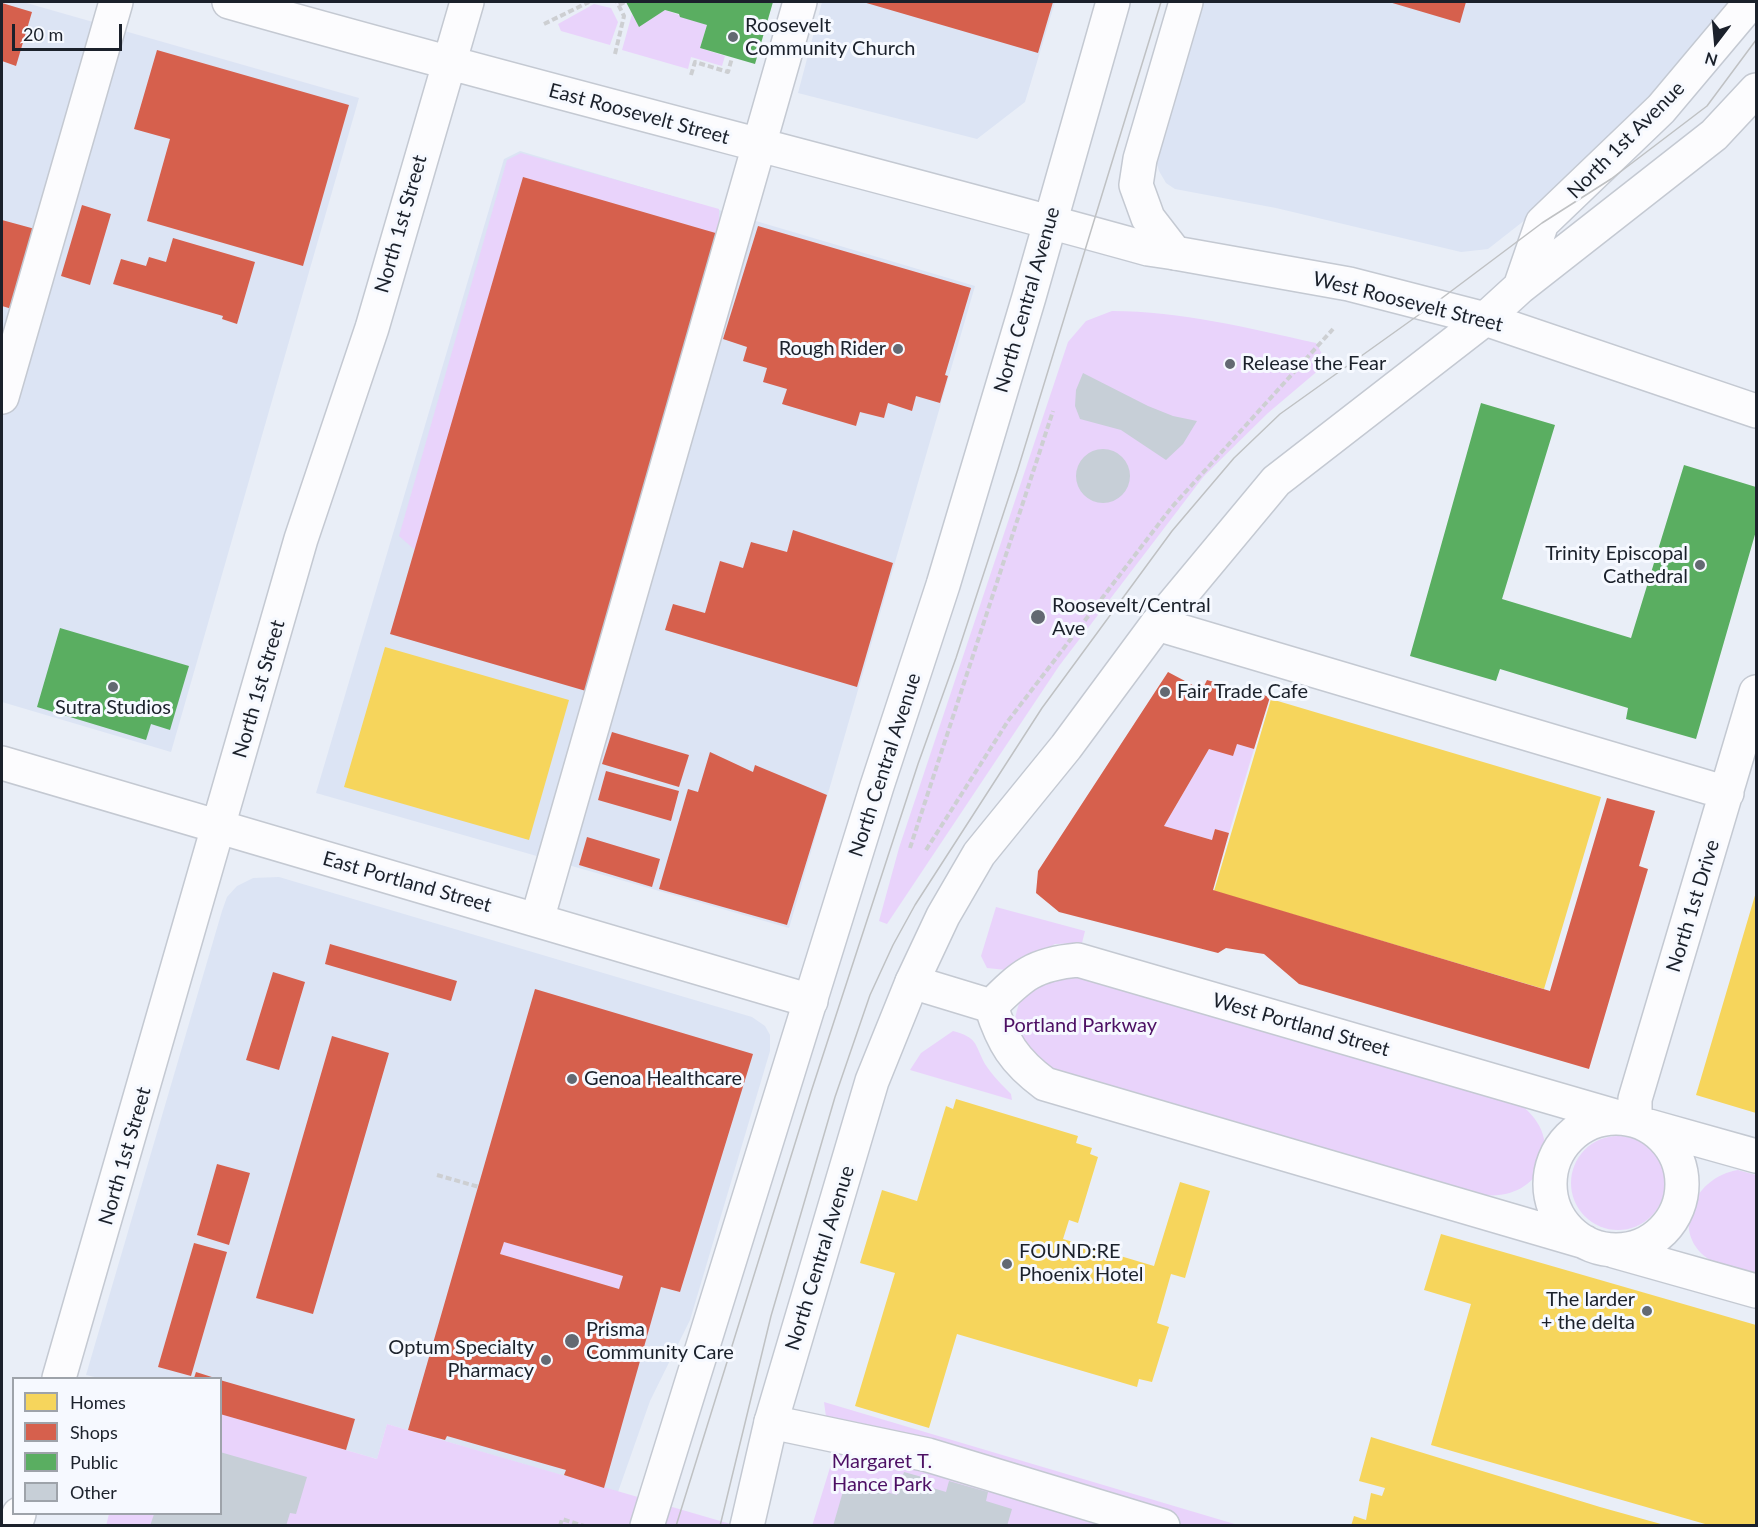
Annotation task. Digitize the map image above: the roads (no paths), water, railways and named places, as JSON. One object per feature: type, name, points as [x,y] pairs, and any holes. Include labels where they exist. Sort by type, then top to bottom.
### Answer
[{"type":"street","points":[[2,397],[116,2]]},
{"type":"street","name":"East Roosevelt Street","points":[[229,2],[448,63],[1051,221]]},
{"type":"street","name":"North 1st Street","points":[[59,1377],[220,827],[301,539],[372,328],[467,2]]},
{"type":"street","points":[[537,920],[800,2]]},
{"type":"street","name":"North Central Avenue","points":[[647,1526],[729,1256],[812,1001],[877,786],[943,585],[1113,2]]},
{"type":"street","points":[[1175,253],[1148,218],[1136,185],[1140,159],[1186,2]]},
{"type":"street","name":"North 1st Avenue","points":[[1520,287],[1542,223],[1661,109],[1751,2]]},
{"type":"street","name":"North 1st Avenue","points":[[1485,319],[1520,287],[1714,135],[1756,90]]},
{"type":"street","name":"West Roosevelt Street","points":[[1051,221],[1148,249],[1349,284],[1485,319],[1756,411]]},
{"type":"street","name":"North Central Avenue","points":[[747,1526],[771,1422],[872,1081],[912,982],[943,916],[979,854],[1066,747],[1157,624],[1276,481],[1485,319]]},
{"type":"street","points":[[1157,624],[1727,793]]},
{"type":"street","name":"North 1st Drive","points":[[1634,1121],[1635,1099],[1727,793],[1750,742],[1756,693]]},
{"type":"street","name":"East Portland Street","points":[[2,763],[812,1001]]},
{"type":"street","name":"West Portland Street","points":[[1756,1156],[1078,960],[1047,963],[1015,982],[991,1006],[999,1030],[1014,1058],[1045,1084],[1756,1291]]},
{"type":"street","points":[[912,982],[991,1006]]},
{"type":"street","name":"West Portland Street","points":[[1599,1119],[1634,1121],[1665,1139],[1677,1158],[1682,1180],[1680,1202],[1670,1223],[1653,1239],[1632,1248],[1597,1246],[1567,1228],[1555,1209],[1549,1188],[1552,1165],[1562,1145],[1578,1129],[1599,1119]]},
{"type":"street","points":[[771,1422],[928,1455],[1163,1526]]},
{"type":"tram line","points":[[676,1526],[811,1092],[918,764],[956,658],[1018,469],[1161,2]]},
{"type":"tram line","points":[[720,1526],[771,1316],[835,1097],[870,995],[915,905],[1042,708],[1172,531],[1234,458],[1280,414],[1434,304],[1542,223],[1611,179],[1707,106],[1756,40]]},
{"type":"place","name":"Roosevelt Community Church","points":[[733,37]]},
{"type":"place","name":"Rough Rider","points":[[898,349]]},
{"type":"place","name":"Release the Fear","points":[[1230,364]]},
{"type":"place","name":"Trinity Episcopal Cathedral","points":[[1700,565]]},
{"type":"place","name":"Roosevelt/Central Ave","points":[[1038,617]]},
{"type":"place","name":"Sutra Studios","points":[[113,687]]},
{"type":"place","name":"Fair Trade Cafe","points":[[1165,692]]},
{"type":"place","name":"Genoa Healthcare","points":[[572,1079]]},
{"type":"place","name":"FOUND:RE Phoenix Hotel","points":[[1007,1264]]},
{"type":"place","name":"The larder + the delta","points":[[1647,1311]]},
{"type":"place","name":"Prisma Community Care","points":[[572,1341]]},
{"type":"place","name":"Optum Specialty Pharmacy","points":[[546,1360]]},
{"type":"park label","name":"Portland Parkway","points":[[1080,1026]]},
{"type":"park label","name":"Margaret T. Hance Park","points":[[882,1474]]}]
